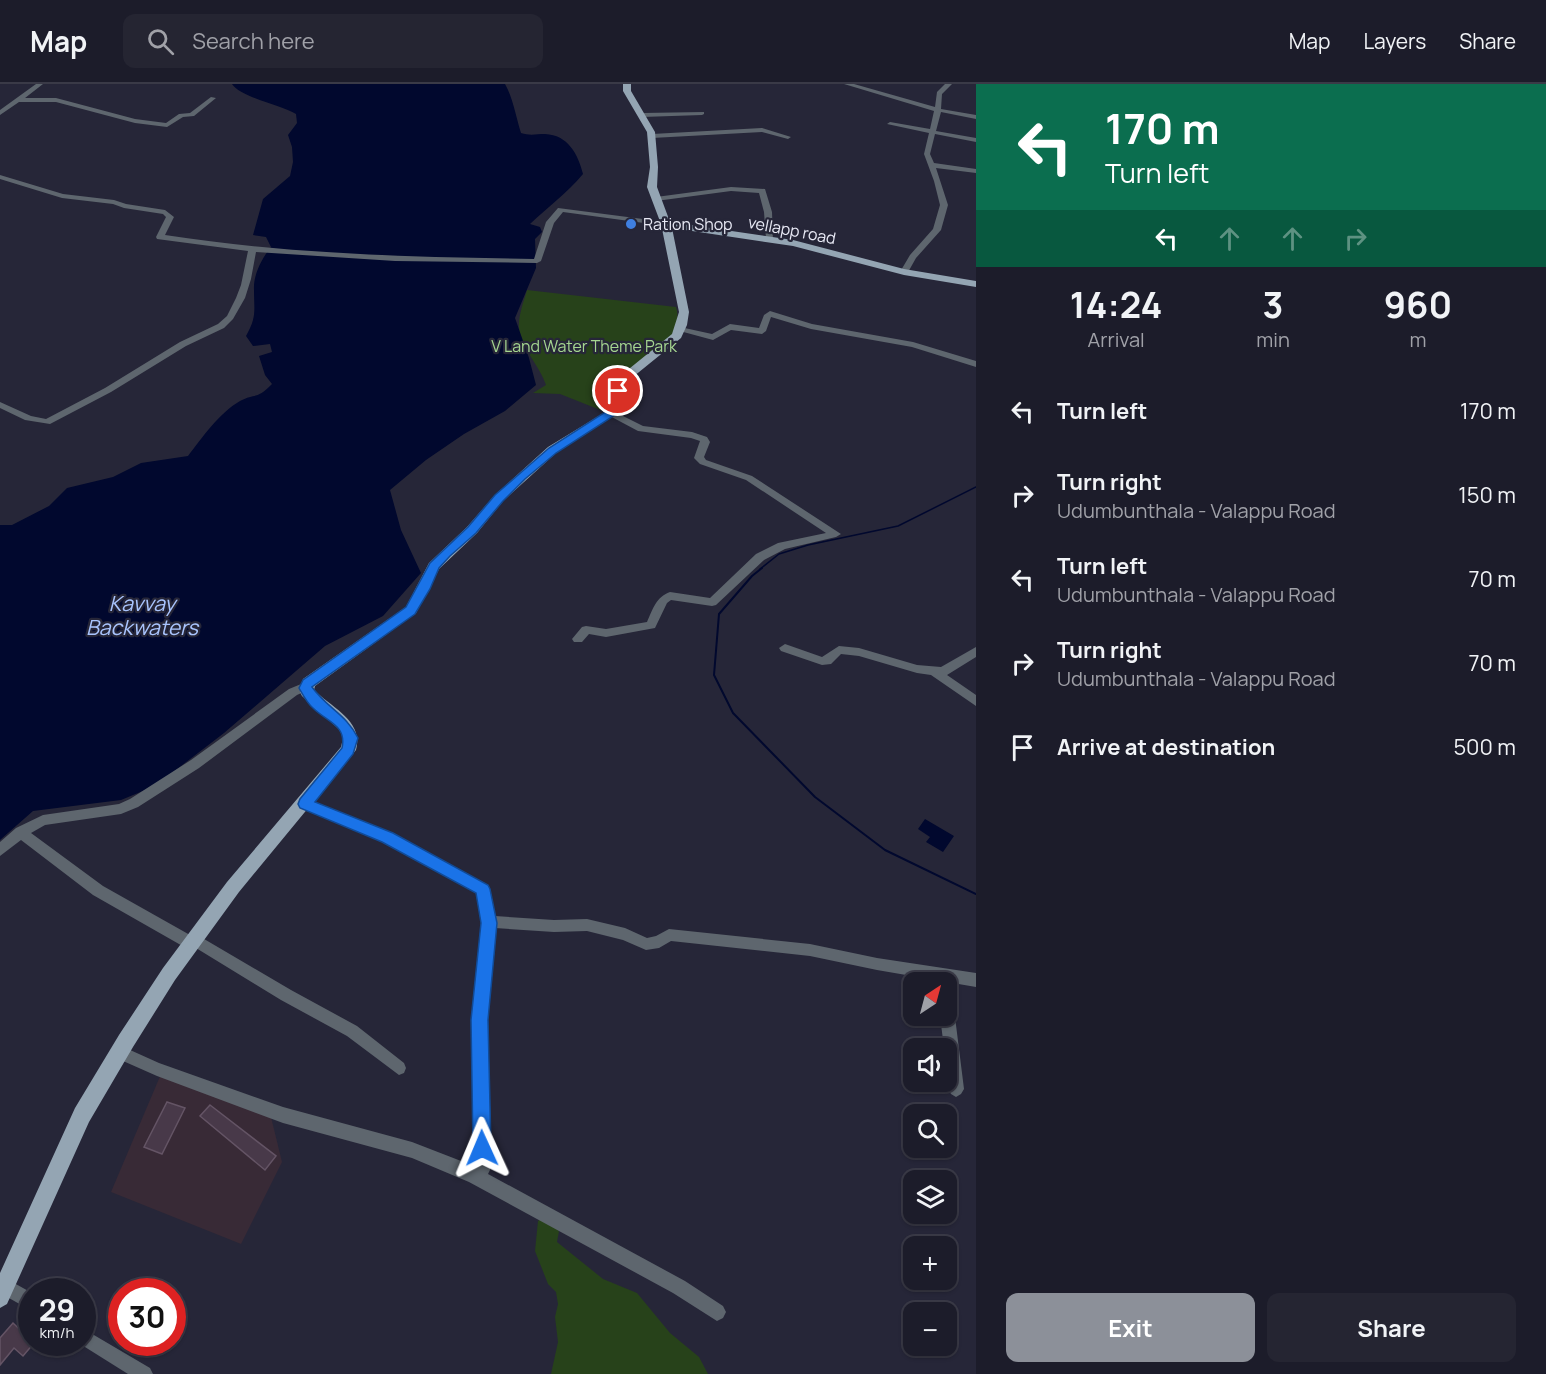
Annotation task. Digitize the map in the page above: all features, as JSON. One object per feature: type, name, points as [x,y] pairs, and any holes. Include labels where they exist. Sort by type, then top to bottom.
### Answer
[{"type":"main road","points":[[3,1291],[82,1115],[119,1052],[169,974],[233,887],[348,750],[351,738],[345,726],[317,704],[307,692],[306,686],[336,662],[411,610],[434,566],[472,530],[499,498],[552,450],[611,413],[617,405],[618,391],[624,378],[666,347],[684,325],[684,312],[666,224],[651,187],[654,167],[652,136],[642,114],[627,91],[627,84]]},
{"type":"main road","name":"vellapp road","points":[[666,224],[770,239],[828,251],[904,272],[976,284]]},
{"type":"street","points":[[0,113],[40,84]]},
{"type":"street","points":[[847,84],[938,110],[976,117]]},
{"type":"street","points":[[904,272],[913,257],[937,230],[944,205],[938,181],[927,154],[938,110],[939,93],[949,84]]},
{"type":"street","points":[[18,100],[56,100],[135,121],[167,124],[181,115],[192,115],[213,98]]},
{"type":"street","points":[[642,114],[702,113]]},
{"type":"street","points":[[890,124],[976,140]]},
{"type":"street","points":[[652,136],[762,130],[788,137]]},
{"type":"street","points":[[931,165],[976,171]]},
{"type":"street","points":[[0,177],[62,196],[114,202],[124,206],[165,212],[170,217],[160,237],[253,250],[249,256],[246,281],[241,295],[226,322],[221,326],[183,344],[88,401],[47,422],[28,418],[0,405]]},
{"type":"street","points":[[656,199],[731,189],[762,191],[768,212],[770,239]]},
{"type":"street","name":"vellapp road","points":[[253,250],[407,260],[537,261],[550,222],[561,210],[666,224]]},
{"type":"street","points":[[680,330],[713,337],[730,327],[762,331],[768,315],[771,314],[860,337],[905,343],[976,364]]},
{"type":"street","points":[[578,639],[586,630],[606,633],[651,625],[663,600],[670,596],[712,602],[760,557],[782,546],[836,534],[749,478],[703,462],[699,458],[705,440],[700,437],[640,429],[611,413]]},
{"type":"street","points":[[785,648],[822,662],[827,661],[839,650],[859,652],[935,672],[943,672],[976,651]]},
{"type":"street","points":[[935,672],[976,701]]},
{"type":"street","points":[[0,850],[21,832],[43,820],[121,809],[134,803],[227,742],[293,692],[306,686]]},
{"type":"street","points":[[305,804],[387,838],[483,889],[489,923],[480,1020],[482,1170],[475,1176]]},
{"type":"street","points":[[21,832],[59,864],[110,898],[352,1031],[399,1068]]},
{"type":"street","points":[[489,923],[501,921],[554,926],[587,925],[626,934],[646,944],[659,942],[669,935],[810,950],[912,972]]},
{"type":"street","points":[[957,979],[976,980]]},
{"type":"street","points":[[119,1052],[157,1069],[284,1115],[412,1150],[475,1176],[679,1287],[717,1312]]},
{"type":"street","points":[[3,1291],[18,1297]]},
{"type":"street","points":[[96,1345],[144,1374]]},
{"type":"shaded area","points":[[161,1074],[271,1117],[282,1162],[241,1244],[111,1192]]},
{"type":"green space","name":"V Land Water Theme Park","points":[[527,290],[676,307],[676,325],[673,335],[617,382],[615,400],[608,413],[560,394],[533,393],[546,385],[520,335],[520,314]]},
{"type":"green space","points":[[542,1218],[559,1231],[557,1242],[603,1279],[637,1293],[670,1333],[699,1357],[708,1374],[551,1374],[558,1342],[555,1317],[558,1304],[556,1292],[548,1284],[535,1251],[538,1221]]},
{"type":"water","name":"Kavvay Backwaters","points":[[232,84],[505,84],[521,133],[553,135],[566,142],[575,153],[583,174],[530,224],[540,227],[542,232],[535,239],[536,268],[515,318],[536,385],[505,411],[464,434],[426,460],[390,490],[401,530],[421,573],[383,616],[325,646],[224,733],[155,786],[121,800],[33,811],[0,840],[0,525],[12,525],[49,506],[67,488],[113,477],[141,463],[188,456],[211,426],[232,406],[263,392],[272,384],[265,375],[259,356],[272,352],[270,344],[253,346],[246,336],[253,319],[254,284],[257,273],[261,261],[271,247],[266,237],[253,235],[263,199],[290,176],[293,162],[288,135],[297,123],[296,114],[243,93]]},
{"type":"water","points":[[925,819],[954,836],[943,852],[926,842],[930,837],[918,829]]},
{"type":"building","points":[[167,1102],[185,1108],[162,1154],[144,1147]]},
{"type":"building","points":[[210,1105],[276,1156],[265,1170],[200,1116]]},
{"type":"building","points":[[13,1323],[18,1328],[18,1352],[14,1348],[0,1365],[0,1338]]},
{"type":"waterway","points":[[760,569],[779,554],[808,545],[898,526],[976,487]]},
{"type":"waterway","points":[[762,568],[752,576],[719,614],[714,675],[733,713],[815,797],[885,850],[976,894]]},
{"type":"place","name":"Ration Shop","points":[[631,224]]},
{"type":"route","points":[[482,1148],[480,1020],[489,923],[483,889],[387,838],[305,804],[348,750],[351,738],[345,726],[317,704],[306,688],[308,683],[336,662],[411,610],[434,566],[445,553],[472,530],[499,498],[552,450],[611,413],[617,405],[618,391]]}]
